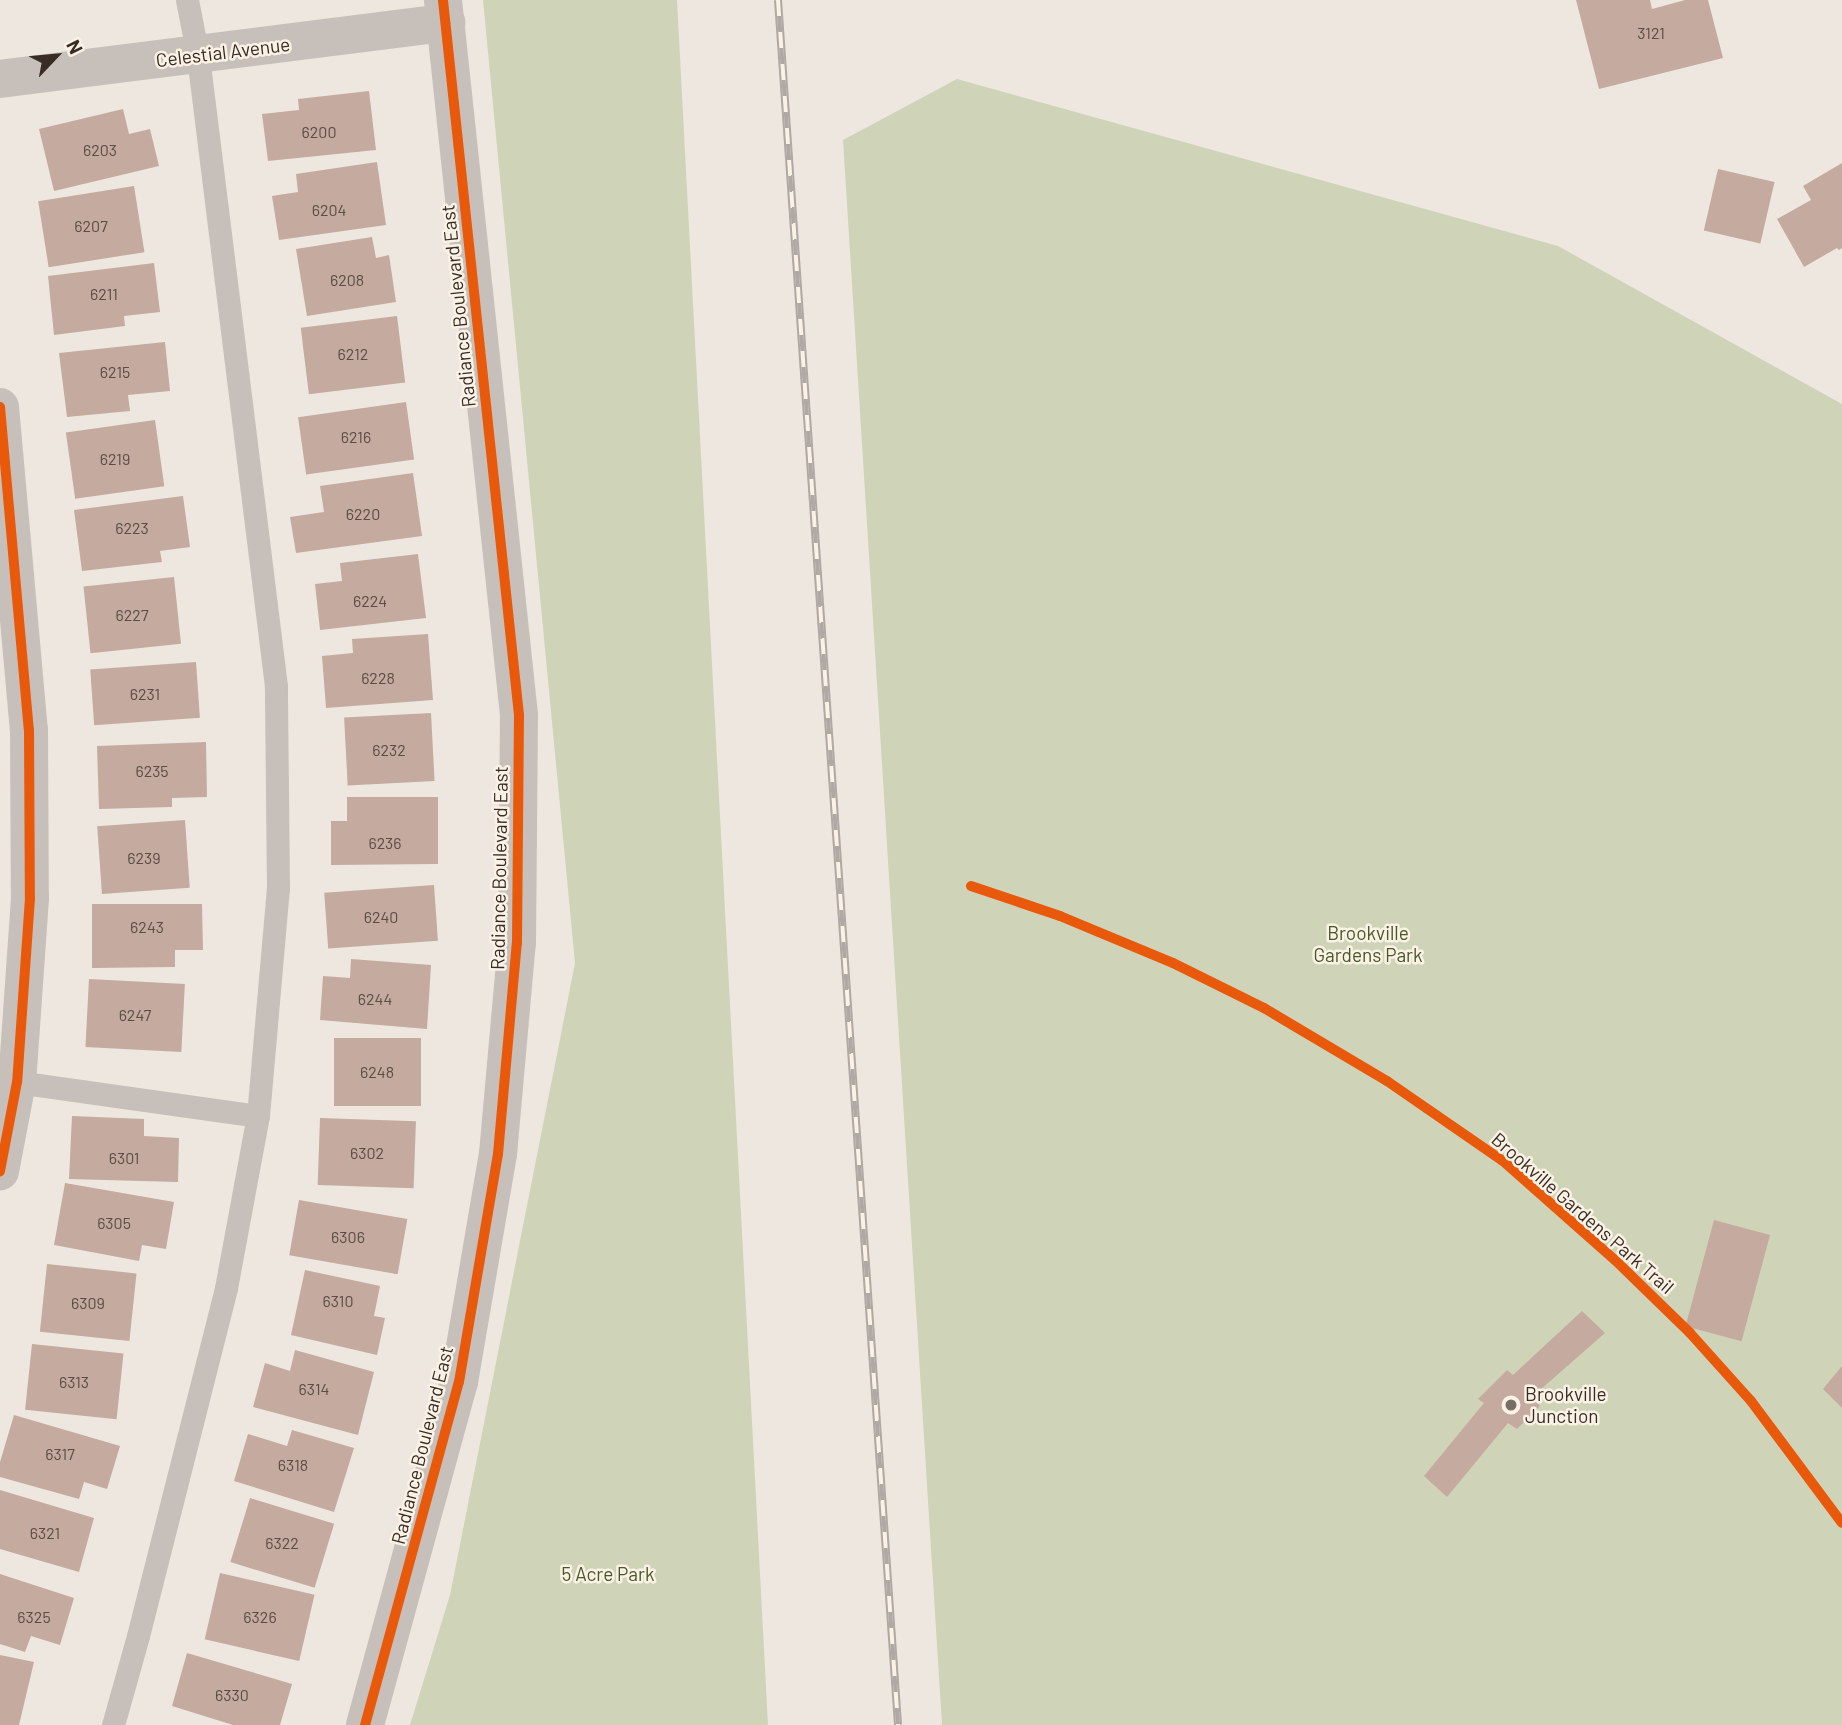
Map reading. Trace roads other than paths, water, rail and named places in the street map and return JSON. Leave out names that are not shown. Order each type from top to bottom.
[{"type":"street","name":"Celestial Avenue","points":[[0,79],[198,56],[444,12]]},
{"type":"street","name":"Radiance Boulevard East","points":[[365,1725],[459,1381],[498,1154],[517,943],[519,715],[444,12]]},
{"type":"street","points":[[0,407],[29,730],[30,898],[17,1082],[0,1171]]},
{"type":"lane","points":[[113,1725],[226,1288],[258,1116],[278,889],[276,686],[198,56],[187,0]]},
{"type":"lane","points":[[17,1082],[258,1116]]},
{"type":"railway","points":[[778,0],[898,1725]]},
{"type":"place","name":"Brookville Junction","points":[[1511,1405]]},
{"type":"park label","name":"Brookville Gardens Park","points":[[1368,944]]},
{"type":"park label","name":"5 Acre Park","points":[[608,1574]]}]
